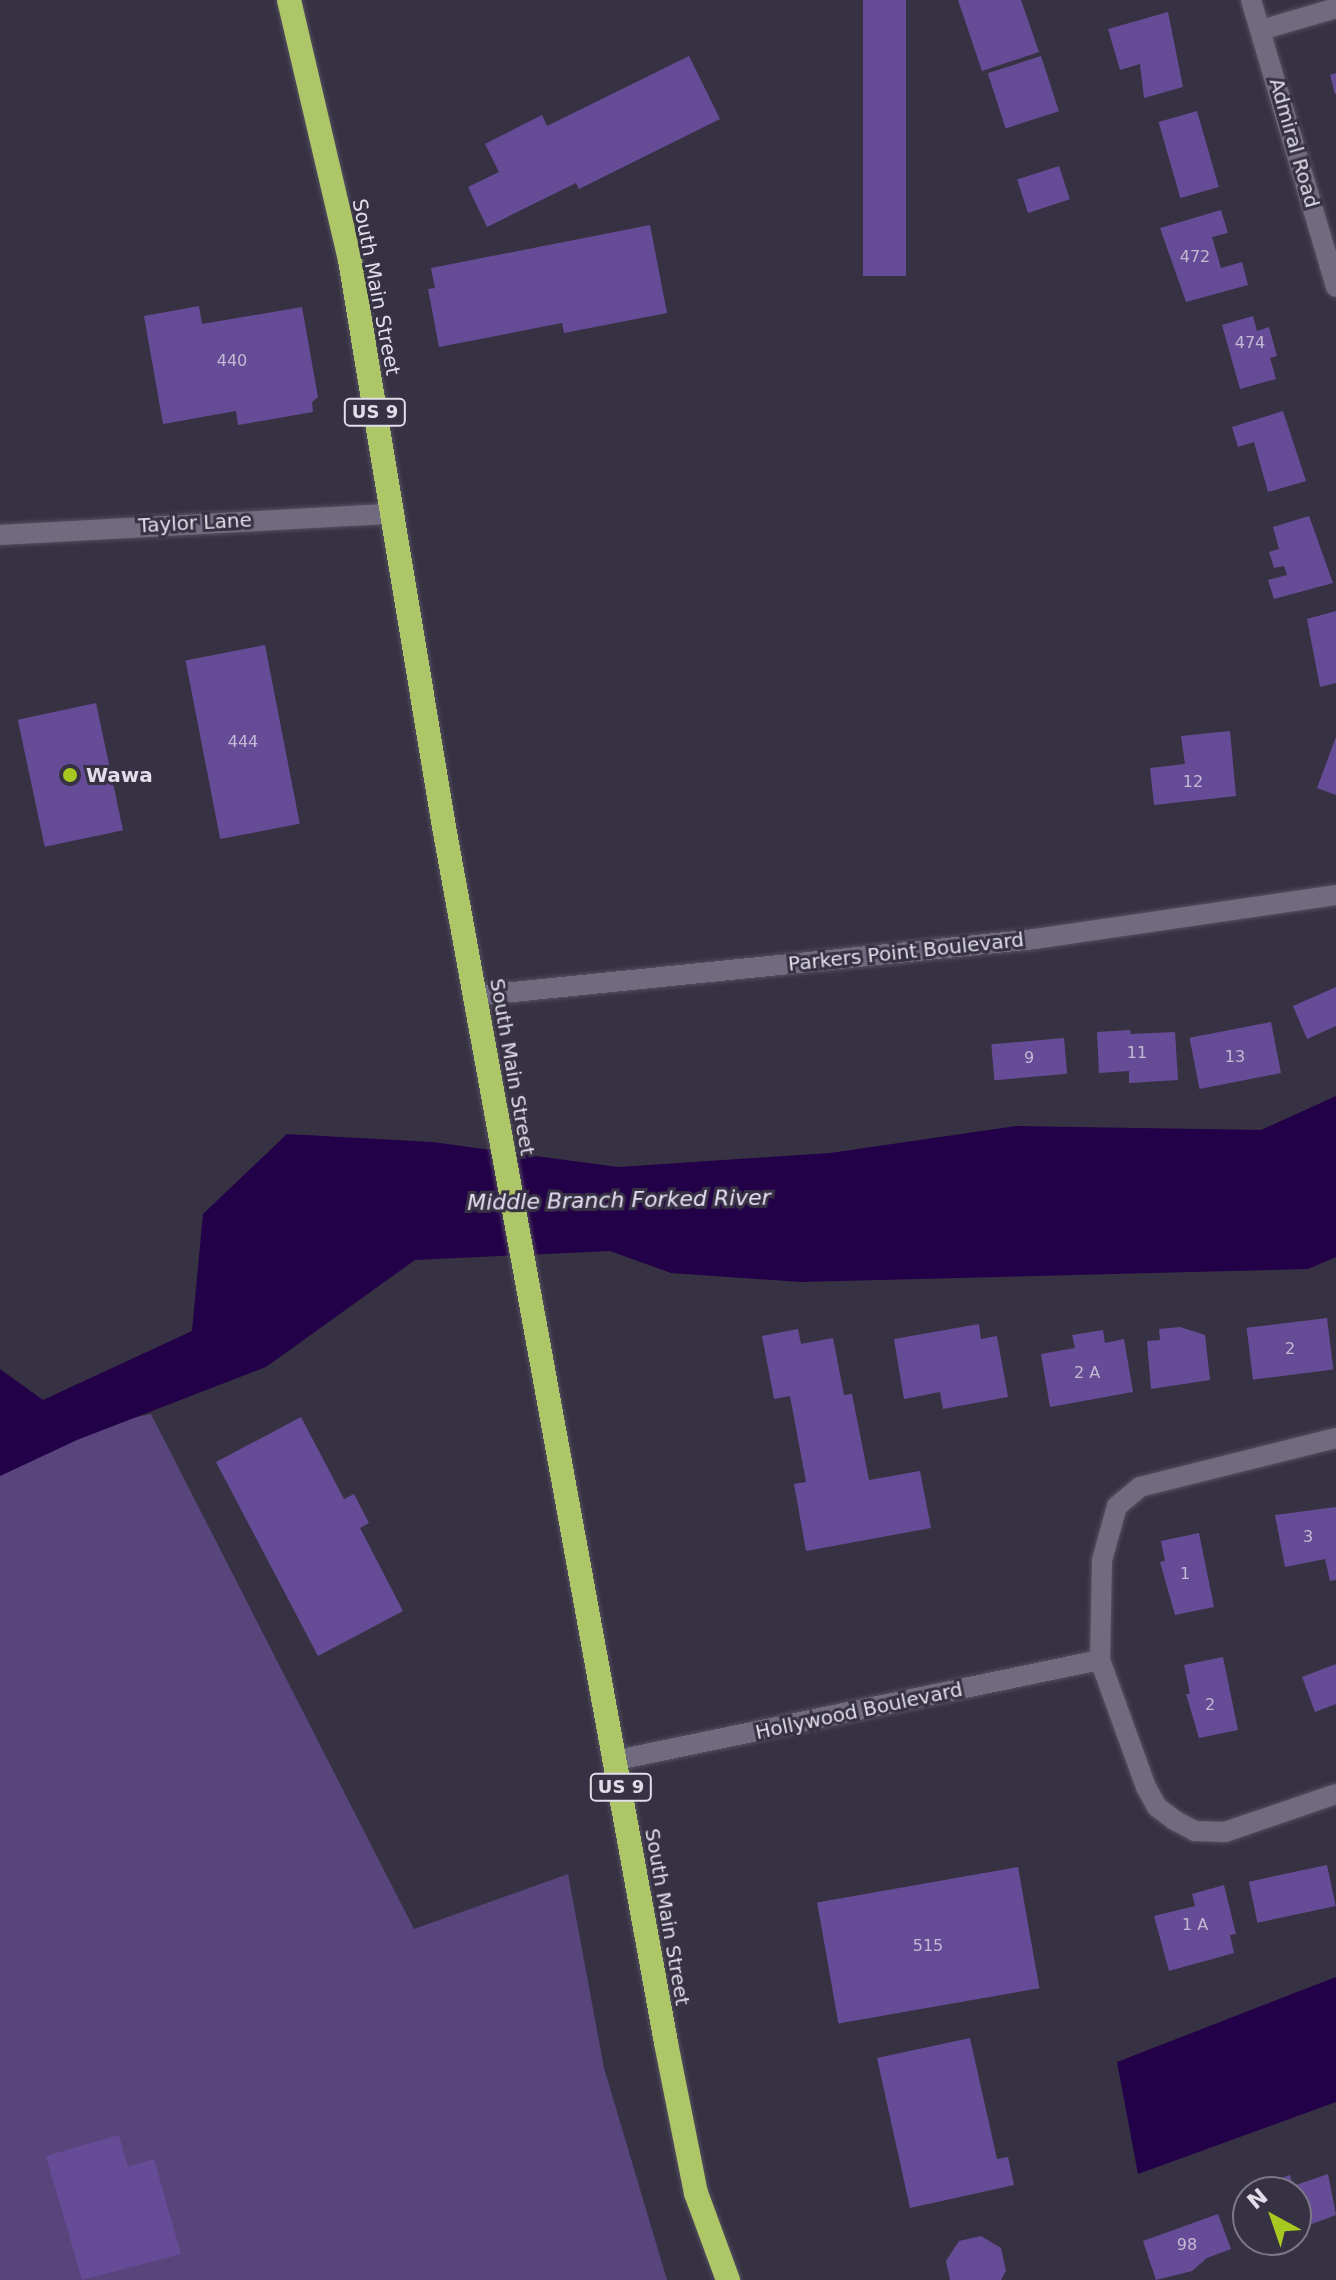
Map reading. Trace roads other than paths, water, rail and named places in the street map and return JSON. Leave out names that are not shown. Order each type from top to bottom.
[{"type":"highway","name":"South Main Street","points":[[289,0],[350,260],[390,514],[474,996],[526,1290],[617,1760],[628,1841],[696,2193],[728,2280]]},
{"type":"street","name":"Admiral Road","points":[[1251,0],[1336,287]]},
{"type":"street","points":[[1261,30],[1336,8]]},
{"type":"street","name":"Taylor Lane","points":[[0,535],[390,514]]},
{"type":"street","name":"Parkers Point Boulevard","points":[[474,996],[1035,939],[1336,895]]},
{"type":"street","points":[[1336,1438],[1140,1487],[1117,1506],[1102,1560],[1100,1660],[1146,1787],[1157,1807],[1174,1820],[1195,1831],[1225,1832],[1336,1794]]},
{"type":"street","name":"Hollywood Boulevard","points":[[617,1760],[1100,1660]]},
{"type":"water","name":"Middle Branch Forked River","points":[[1336,1096],[1336,1257],[1308,1269],[800,1282],[671,1273],[610,1251],[415,1260],[266,1367],[77,1440],[0,1476],[0,1369],[43,1400],[192,1331],[203,1214],[287,1134],[432,1142],[618,1167],[830,1153],[1016,1126],[1261,1130]]},
{"type":"water","points":[[1336,1977],[1336,2102],[1138,2174],[1117,2062]]},
{"type":"place","name":"Wawa","points":[[70,775]]}]
